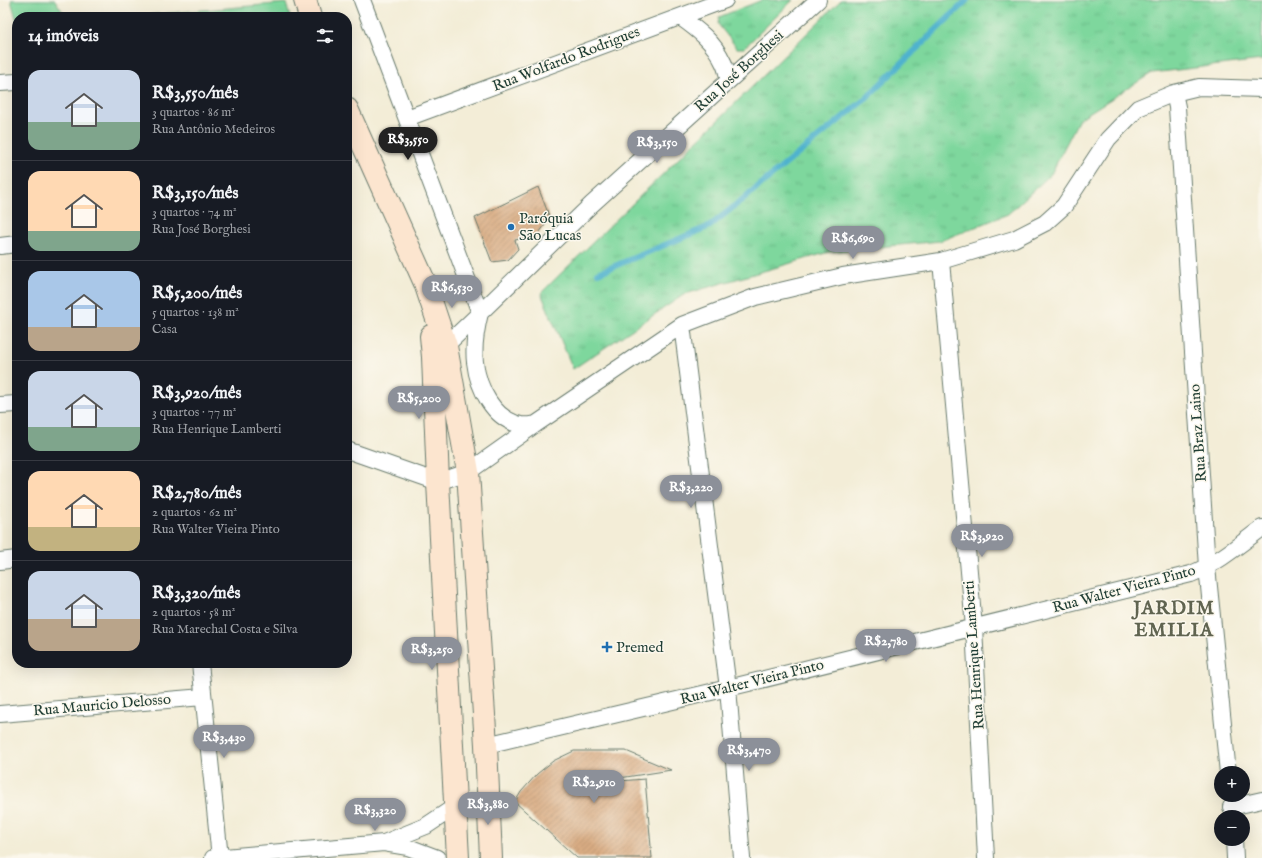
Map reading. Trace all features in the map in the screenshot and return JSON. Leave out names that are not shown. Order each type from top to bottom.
[{"type":"main road","points":[[305,0],[309,12]]},
{"type":"main road","points":[[352,120],[425,283],[468,472],[486,745],[490,858]]},
{"type":"main road","points":[[440,351],[438,482],[457,816],[458,858]]},
{"type":"main road","points":[[457,816],[469,832],[480,842],[490,858]]},
{"type":"street","points":[[362,0],[480,313],[475,335],[475,361],[479,383],[496,410],[508,420],[522,425],[536,424]]},
{"type":"street","name":"Rua Wolfardo Rodrigues","points":[[407,118],[725,0]]},
{"type":"street","name":"Rua José Borghesi","points":[[440,351],[591,205],[818,0]]},
{"type":"street","points":[[680,17],[705,36],[716,49],[723,61],[729,80]]},
{"type":"street","points":[[0,83],[12,82]]},
{"type":"street","points":[[352,452],[438,482],[468,472],[682,325],[755,297],[843,276],[941,261],[1014,239],[1045,223],[1064,206],[1108,139],[1138,108],[1174,92],[1199,87],[1262,89]]},
{"type":"street","name":"Rua Braz Laino","points":[[1174,92],[1177,108],[1207,567],[1227,766]]},
{"type":"street","points":[[0,246],[12,245]]},
{"type":"street","name":"Rua Henrique Lamberti","points":[[941,261],[974,627],[986,858]]},
{"type":"street","points":[[682,325],[728,688],[742,858]]},
{"type":"street","points":[[0,405],[12,404]]},
{"type":"street","name":"Rua Walter Vieira Pinto","points":[[486,745],[728,688],[1191,574],[1224,557],[1262,528]]},
{"type":"street","points":[[0,561],[12,560]]},
{"type":"street","points":[[200,668],[218,858],[384,843],[426,826],[457,816]]},
{"type":"street","name":"Rua Mauricio Delosso","points":[[0,714],[203,697]]},
{"type":"street","points":[[1231,806],[1262,800]]},
{"type":"street","points":[[384,843],[408,848],[437,858]]},
{"type":"street","points":[[1235,846],[1236,858]]},
{"type":"green space","points":[[11,0],[55,0],[64,12],[14,12]]},
{"type":"green space","points":[[762,0],[793,0],[744,48],[737,48],[718,24],[719,17]]},
{"type":"green space","points":[[841,0],[1262,0],[1262,60],[1152,73],[1079,119],[1051,174],[1008,214],[940,241],[829,252],[685,294],[573,369],[541,293]]},
{"type":"green space","points":[[286,3],[289,12],[181,12]]},
{"type":"building","name":"Paróquia São Lucas","points":[[538,187],[550,218],[537,236],[515,240],[518,249],[508,260],[492,262],[475,218]]},
{"type":"building","points":[[574,751],[626,751],[671,770],[581,784],[645,779],[652,858],[577,858],[515,802],[521,792],[537,774],[553,761]]},
{"type":"waterway","points":[[598,273],[710,226],[864,100],[967,0]]},
{"type":"place","name":"Paróquia São Lucas","points":[[511,227]]},
{"type":"place","name":"Premed","points":[[607,647]]},
{"type":"district","name":"JARDIM EMILIA","points":[[1174,620]]}]
